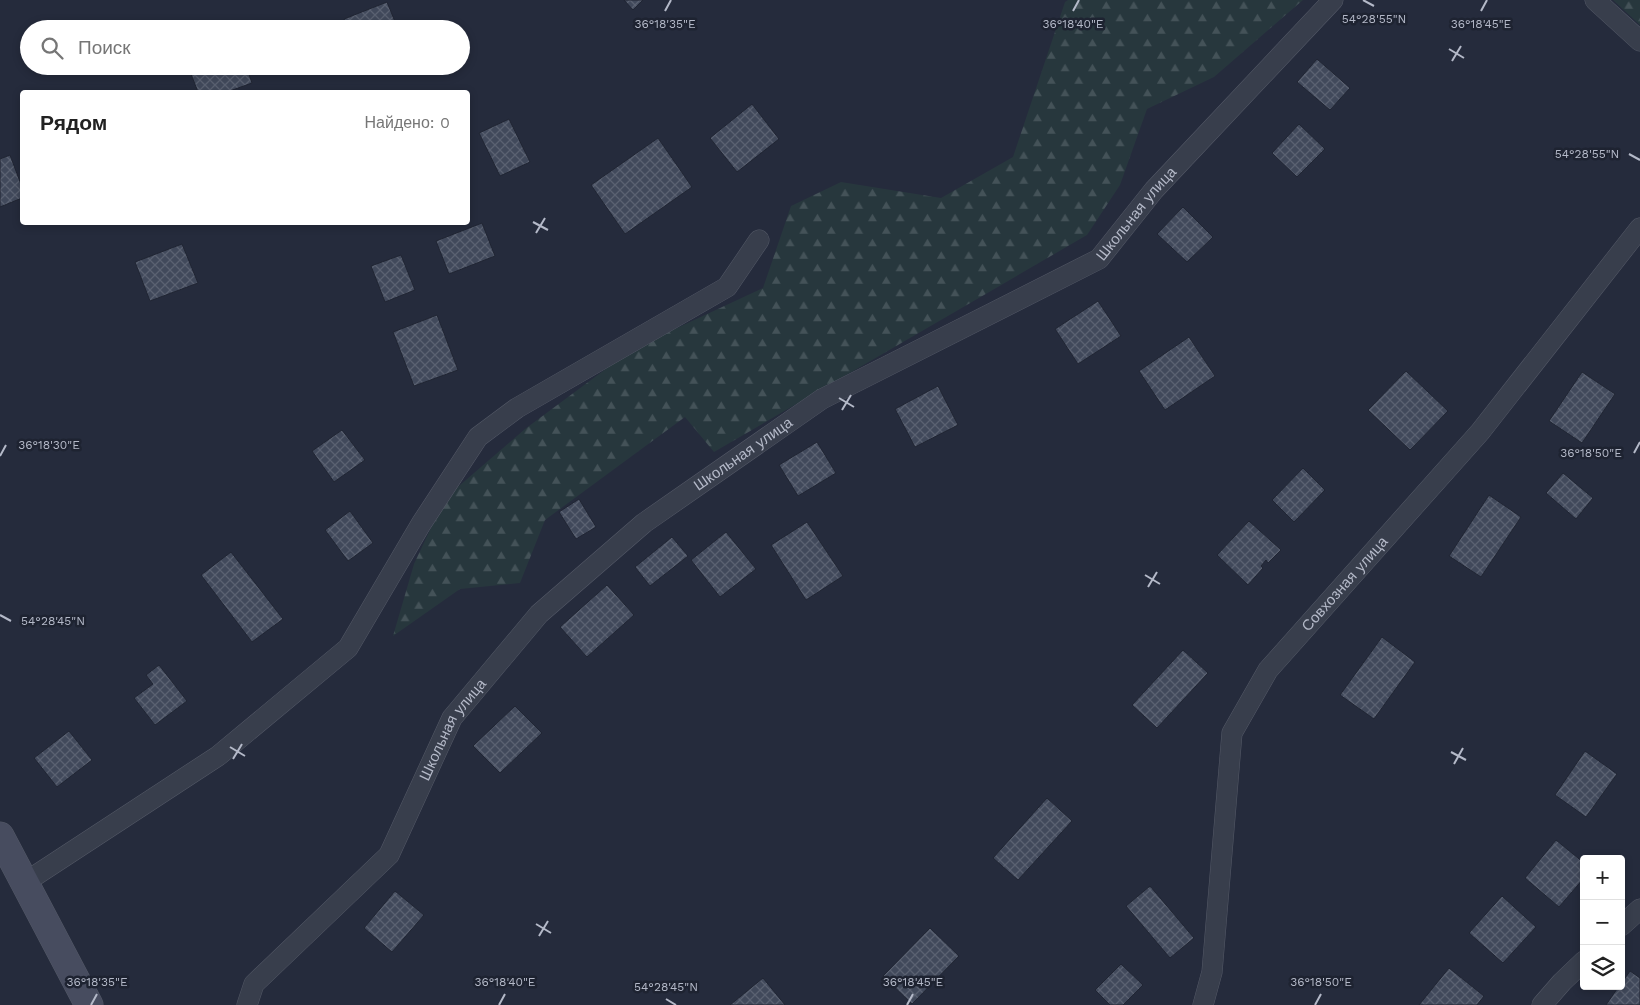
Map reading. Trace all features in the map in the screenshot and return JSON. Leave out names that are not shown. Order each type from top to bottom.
[{"type":"street","name":"Школьная улица","points":[[247,1005],[254,984],[389,854],[452,718],[539,614],[644,523],[822,399],[1099,259],[1154,190],[1333,0]]},
{"type":"street","points":[[1595,0],[1640,42]]},
{"type":"street","name":"Совхозная улица","points":[[1203,1005],[1212,972],[1232,733],[1268,670],[1480,432],[1640,228]]},
{"type":"street","points":[[24,883],[218,756],[348,648],[421,524],[478,437],[518,408],[727,287],[759,240]]},
{"type":"street","points":[[0,836],[89,1005]]},
{"type":"street","points":[[1625,922],[1640,909]]},
{"type":"street","points":[[1542,1005],[1580,966]]},
{"type":"green space","points":[[1068,0],[1303,0],[1214,77],[1147,109],[1120,185],[1087,235],[714,452],[685,417],[545,520],[520,583],[460,589],[393,636],[414,564],[445,498],[525,429],[634,348],[763,288],[791,206],[841,182],[941,198],[1013,157],[1065,2]]},
{"type":"green space","points":[[1613,0],[1640,0],[1640,25]]},
{"type":"building","points":[[624,0],[643,0],[633,10]]},
{"type":"building","points":[[387,2],[394,20],[344,20]]},
{"type":"building","points":[[1317,59],[1350,88],[1330,110],[1297,82]]},
{"type":"building","points":[[191,75],[249,75],[252,83],[233,90],[197,90]]},
{"type":"building","points":[[752,104],[779,139],[737,172],[710,138]]},
{"type":"building","points":[[509,119],[530,162],[500,176],[479,133]]},
{"type":"building","points":[[1299,124],[1325,149],[1297,177],[1272,153]]},
{"type":"building","points":[[658,138],[692,187],[625,234],[591,185]]},
{"type":"building","points":[[10,155],[20,182],[20,199],[0,207],[0,159]]},
{"type":"building","points":[[1183,207],[1213,237],[1187,262],[1157,234]]},
{"type":"building","points":[[482,223],[495,256],[449,274],[436,241]]},
{"type":"building","points":[[182,244],[198,283],[150,301],[135,262]]},
{"type":"building","points":[[401,255],[415,290],[385,302],[371,266]]},
{"type":"building","points":[[1098,301],[1121,336],[1078,364],[1055,329]]},
{"type":"building","points":[[437,315],[458,370],[414,386],[393,332]]},
{"type":"building","points":[[1189,337],[1215,376],[1165,410],[1139,371]]},
{"type":"building","points":[[1406,371],[1448,411],[1410,450],[1368,410]]},
{"type":"building","points":[[1582,372],[1615,394],[1582,443],[1549,421]]},
{"type":"building","points":[[938,386],[958,425],[915,447],[895,409]]},
{"type":"building","points":[[342,430],[365,460],[334,482],[312,451]]},
{"type":"building","points":[[817,442],[836,473],[798,496],[779,465]]},
{"type":"building","points":[[1303,468],[1325,490],[1294,522],[1272,500]]},
{"type":"building","points":[[1563,473],[1593,498],[1576,519],[1546,493]]},
{"type":"building","points":[[1489,495],[1521,517],[1481,577],[1449,556]]},
{"type":"building","points":[[579,499],[596,527],[576,539],[559,512]]},
{"type":"building","points":[[350,511],[373,543],[348,561],[325,530]]},
{"type":"building","points":[[1249,521],[1281,550],[1268,563],[1266,560],[1261,566],[1263,568],[1248,585],[1217,555]]},
{"type":"building","points":[[807,522],[843,576],[806,600],[771,545]]},
{"type":"building","points":[[726,532],[756,569],[720,597],[691,560]]},
{"type":"building","points":[[672,537],[688,556],[650,586],[635,567]]},
{"type":"building","points":[[231,552],[283,619],[252,642],[201,575]]},
{"type":"building","points":[[607,585],[634,615],[587,657],[560,627]]},
{"type":"building","points":[[1382,637],[1415,662],[1374,719],[1340,695]]},
{"type":"building","points":[[1183,650],[1208,673],[1157,728],[1132,705]]},
{"type":"building","points":[[159,665],[187,701],[155,725],[134,698],[153,684],[146,675]]},
{"type":"building","points":[[515,706],[542,733],[500,773],[473,746]]},
{"type":"building","points":[[69,731],[92,760],[57,787],[34,758]]},
{"type":"building","points":[[1585,751],[1617,774],[1586,817],[1555,795]]},
{"type":"building","points":[[1047,798],[1072,821],[1018,880],[993,858]]},
{"type":"building","points":[[1556,840],[1580,860],[1580,883],[1559,907],[1525,878]]},
{"type":"building","points":[[1150,886],[1194,938],[1170,958],[1126,906]]},
{"type":"building","points":[[395,891],[424,915],[392,952],[364,928]]},
{"type":"building","points":[[1502,896],[1536,927],[1503,963],[1469,933]]},
{"type":"building","points":[[930,928],[959,956],[912,1004],[883,976]]},
{"type":"building","points":[[1121,964],[1143,985],[1123,1005],[1110,1005],[1095,990]]},
{"type":"building","points":[[1449,968],[1484,996],[1477,1005],[1419,1005]]},
{"type":"building","points":[[1630,971],[1640,978],[1640,1005],[1606,1005],[1616,990],[1625,990],[1625,978]]},
{"type":"building","points":[[763,978],[785,1005],[730,1005]]}]
